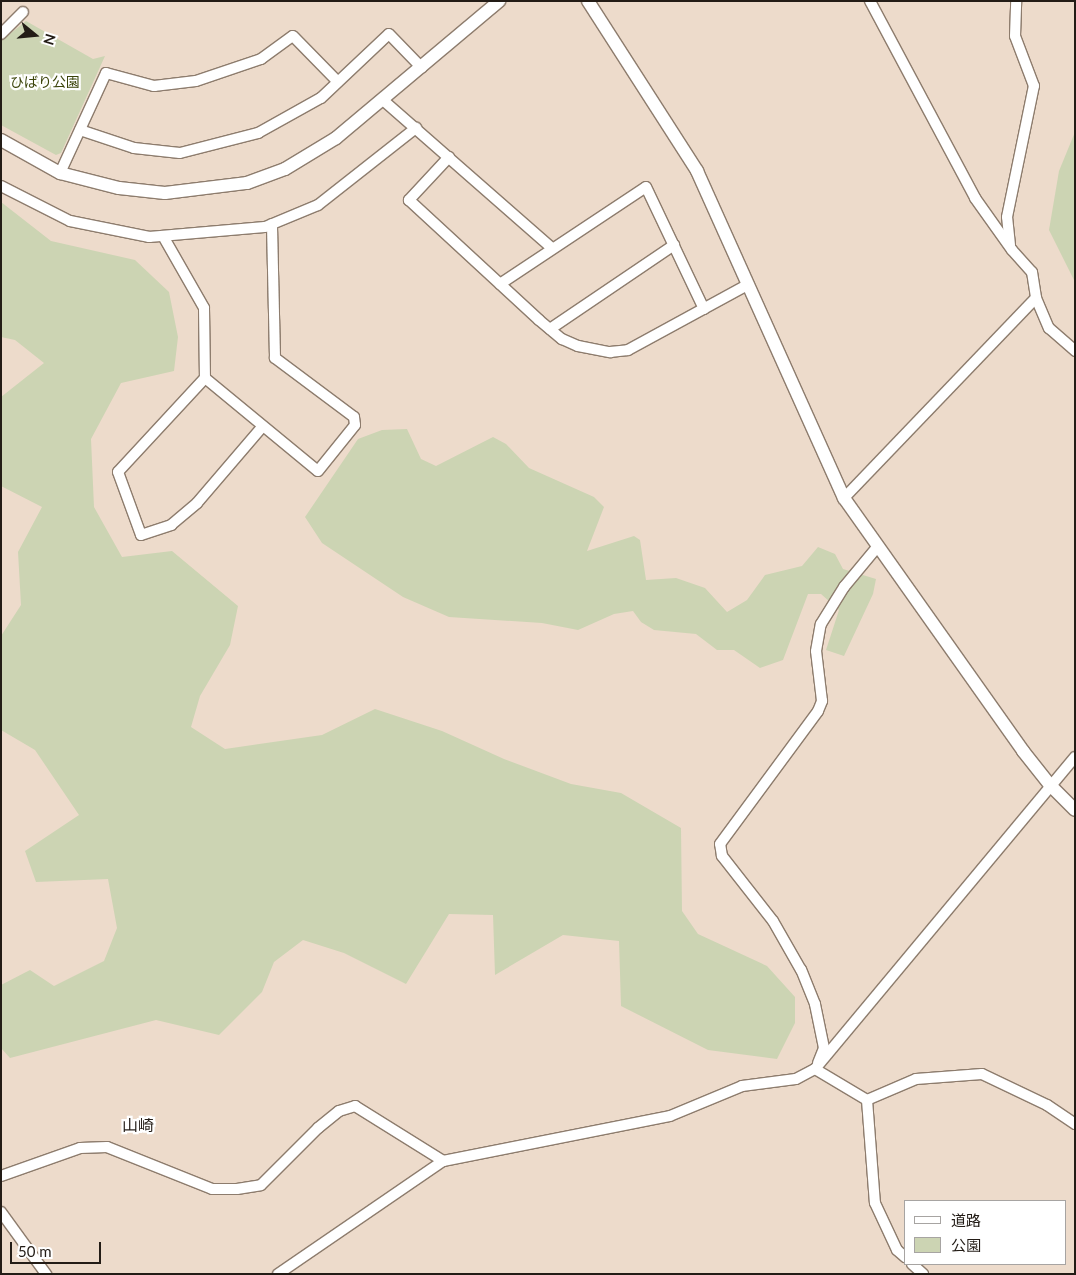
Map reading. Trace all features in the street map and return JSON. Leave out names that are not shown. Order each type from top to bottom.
[{"type":"street","points":[[2,143],[60,174],[119,188],[165,192],[248,183],[285,169],[336,138],[384,101],[499,1]]},
{"type":"street","points":[[588,1],[697,171],[844,498],[1050,785],[1075,810]]},
{"type":"street","points":[[870,1],[975,198],[1012,250],[1032,272],[1036,298],[1050,328],[1075,351]]},
{"type":"street","points":[[1012,250],[1008,217],[1034,86],[1015,36],[1016,1]]},
{"type":"street","points":[[1,34],[23,12]]},
{"type":"street","points":[[80,130],[134,148],[180,153],[258,133],[321,98],[389,34],[422,68]]},
{"type":"street","points":[[60,174],[106,73],[154,86],[196,82],[261,59],[293,36],[338,82]]},
{"type":"street","points":[[384,101],[552,248]]},
{"type":"street","points":[[1,186],[70,221],[149,237],[219,233],[272,224],[318,205],[416,128]]},
{"type":"street","points":[[449,157],[409,200],[550,329],[578,346],[610,352],[628,350],[747,285]]},
{"type":"street","points":[[500,284],[646,187],[704,309]]},
{"type":"street","points":[[204,378],[318,471],[355,425],[354,416],[275,358],[272,224]]},
{"type":"street","points":[[163,236],[204,308],[204,378],[118,472],[141,534],[171,525],[197,503],[263,426]]},
{"type":"street","points":[[550,329],[674,245]]},
{"type":"street","points":[[844,498],[1036,298]]},
{"type":"street","points":[[815,1069],[824,1048],[815,1004],[801,970],[772,921],[722,856],[720,844],[818,711],[822,701],[816,651],[820,624],[844,587],[878,546]]},
{"type":"street","points":[[278,1274],[443,1161],[670,1116],[742,1086],[796,1078],[815,1069],[834,1050],[1050,785],[1075,757]]},
{"type":"street","points":[[815,1069],[867,1100]]},
{"type":"street","points":[[867,1100],[916,1079],[982,1074],[1047,1105],[1075,1124]]},
{"type":"street","points":[[867,1100],[875,1203],[897,1250],[904,1256]]},
{"type":"street","points":[[1,1176],[80,1148],[107,1146],[212,1189],[237,1189],[261,1184],[318,1128],[339,1111],[355,1106],[443,1161]]},
{"type":"street","points":[[1,1212],[46,1274]]},
{"type":"street","points":[[913,1265],[923,1274]]},
{"type":"green space","name":"ひばり公園","points":[[26,21],[93,59],[105,56],[61,153],[56,155],[1,125],[1,41]]},
{"type":"green space","points":[[1075,132],[1075,282],[1049,230],[1059,171]]},
{"type":"green space","points":[[1,202],[51,241],[135,260],[169,292],[178,337],[174,371],[121,383],[91,439],[94,507],[122,557],[172,551],[238,606],[230,645],[200,696],[191,727],[225,749],[322,735],[375,709],[442,731],[504,759],[571,784],[621,793],[681,828],[682,911],[698,934],[767,966],[795,997],[795,1023],[777,1059],[708,1050],[621,1006],[619,941],[563,935],[495,975],[493,915],[449,914],[406,984],[344,953],[303,940],[274,962],[262,992],[219,1035],[156,1020],[10,1058],[1,1048],[1,985],[30,970],[54,986],[104,961],[117,928],[108,879],[36,882],[25,851],[79,815],[35,750],[1,730],[1,636],[21,605],[18,552],[42,507],[1,486],[1,397],[44,363],[15,340],[1,337]]},
{"type":"green space","points":[[407,429],[421,459],[436,466],[493,437],[506,444],[529,468],[594,497],[604,507],[587,551],[634,536],[640,540],[646,580],[676,578],[705,588],[727,612],[747,600],[765,575],[802,566],[818,547],[835,554],[843,569],[876,579],[873,594],[844,656],[826,650],[839,610],[821,594],[808,594],[783,660],[760,668],[734,650],[717,650],[696,634],[654,630],[641,622],[633,611],[614,614],[578,630],[542,623],[449,617],[403,597],[322,543],[305,517],[358,439],[382,430]]},
{"type":"district","name":"山崎","points":[[138,1125]]}]
